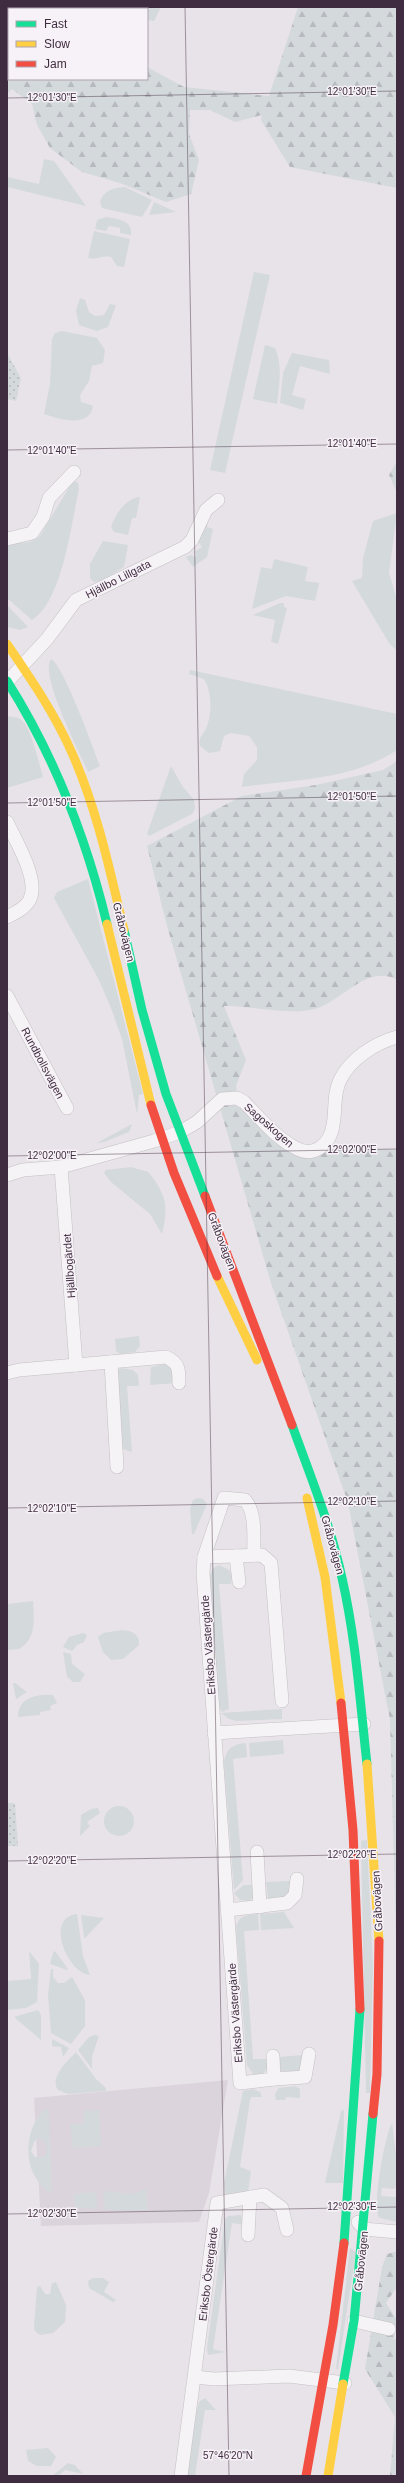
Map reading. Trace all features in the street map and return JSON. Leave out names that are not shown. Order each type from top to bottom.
[{"type":"main road","name":"Gråbovägen","points":[[7,644],[48,705],[72,753],[87,792],[112,881],[142,1010],[180,1132],[297,1436],[332,1537],[342,1577],[357,1658],[371,1795],[378,1938],[377,2074],[364,2229],[354,2321],[345,2383],[328,2476]]},
{"type":"main road","name":"Gråbovägen","points":[[7,682],[49,751],[83,835],[96,876],[152,1109],[161,1139],[191,1218],[262,1370],[296,1457],[325,1577],[337,1665],[353,1830],[360,2022],[348,2216],[324,2381],[306,2476]]},
{"type":"street","points":[[7,538],[32,533],[43,516],[49,498],[74,472]]},
{"type":"street","name":"Hjällbo Lillgata","points":[[7,682],[47,639],[76,600],[122,579],[166,554],[185,547],[192,540],[206,510],[218,500]]},
{"type":"street","points":[[7,822],[27,866],[32,891],[30,900],[23,908],[7,917]]},
{"type":"street","name":"Rundbollsvägen","points":[[7,996],[67,1108]]},
{"type":"street","name":"Sagoskogen","points":[[180,1132],[197,1122],[222,1099],[238,1098],[293,1147],[308,1152],[319,1149],[330,1137],[337,1088],[346,1071],[354,1061],[372,1049],[397,1037]]},
{"type":"street","points":[[7,1175],[23,1170],[61,1167],[161,1139],[180,1132]]},
{"type":"street","name":"Hjällbogärdet","points":[[61,1167],[76,1365]]},
{"type":"street","points":[[7,1373],[19,1370],[166,1357],[175,1361],[178,1368],[180,1383]]},
{"type":"street","points":[[111,1362],[117,1467]]},
{"type":"street","name":"Eriksbo Västergärde","points":[[254,1555],[253,1525],[250,1506],[245,1500],[224,1498],[204,1557],[204,1574],[214,1733],[240,2083],[305,2077],[309,2054]]},
{"type":"street","points":[[204,1557],[254,1555],[262,1556],[271,1563],[282,1701]]},
{"type":"street","points":[[236,1556],[238,1582]]},
{"type":"street","points":[[214,1733],[364,1724]]},
{"type":"street","points":[[257,1852],[260,1907]]},
{"type":"street","points":[[228,1910],[287,1903],[295,1896],[297,1880]]},
{"type":"street","points":[[273,2056],[274,2079]]},
{"type":"street","name":"Eriksbo Östergärde","points":[[180,2476],[195,2377],[217,2203],[264,2195],[282,2208],[287,2230]]},
{"type":"street","points":[[248,2235],[250,2197]]},
{"type":"street","points":[[348,2216],[356,2220],[364,2229],[397,2232]]},
{"type":"street","points":[[354,2321],[389,2329]]},
{"type":"street","points":[[195,2377],[214,2379],[290,2376],[345,2383]]},
{"type":"shaded area","points":[[228,2080],[209,2193],[199,2222],[41,2226],[34,2098]]},
{"type":"green space","points":[[7,7],[124,7],[8,8],[8,80],[148,80],[148,68],[184,87],[269,96],[298,7],[397,7],[397,188],[290,167],[261,120],[262,115],[235,122],[210,110],[190,110],[189,134],[199,160],[191,194],[166,202],[120,183],[82,172],[50,148],[37,125],[32,104],[12,89],[7,94]]},
{"type":"green space","points":[[161,7],[154,21],[148,20],[148,8],[129,8]]},
{"type":"green space","points":[[44,159],[54,161],[86,206],[7,187],[7,177],[39,184]]},
{"type":"green space","points":[[125,187],[152,200],[142,217],[102,208],[100,202],[107,192],[113,189]]},
{"type":"green space","points":[[154,202],[176,212],[149,215]]},
{"type":"green space","points":[[106,217],[127,223],[131,230],[131,235],[120,233],[120,228],[109,226],[106,231],[95,229],[97,220]]},
{"type":"green space","points":[[94,231],[130,239],[124,267],[117,266],[111,257],[88,258]]},
{"type":"green space","points":[[254,272],[270,275],[225,473],[210,470]]},
{"type":"green space","points":[[80,298],[85,300],[89,312],[95,316],[104,315],[110,304],[116,305],[108,327],[97,331],[79,325],[76,311]]},
{"type":"green space","points":[[62,331],[97,338],[105,350],[103,363],[92,366],[89,381],[80,395],[81,402],[93,406],[86,418],[80,420],[65,420],[44,414],[50,384],[52,339],[55,333]]},
{"type":"green space","points":[[265,345],[275,348],[279,362],[280,376],[277,404],[253,399]]},
{"type":"green space","points":[[7,353],[21,378],[16,401],[7,399]]},
{"type":"green space","points":[[292,353],[329,360],[330,374],[300,366],[292,395],[306,399],[303,410],[280,403],[283,373]]},
{"type":"green space","points":[[397,461],[397,493],[389,475]]},
{"type":"green space","points":[[75,481],[78,483],[79,489],[64,560],[51,596],[43,610],[32,620],[7,598],[7,544],[30,542],[40,536],[71,484]]},
{"type":"green space","points":[[140,497],[136,518],[132,518],[128,535],[114,532],[111,527],[118,512],[130,501]]},
{"type":"green space","points":[[397,513],[389,573],[397,600],[397,651],[389,643],[352,581],[362,578],[363,558],[373,521]]},
{"type":"green space","points":[[209,516],[207,527],[213,529],[207,557],[193,567],[186,557],[191,555],[194,557],[197,555],[195,552],[202,547],[198,541]]},
{"type":"green space","points":[[103,541],[128,545],[124,567],[101,581],[94,582],[90,578],[90,564]]},
{"type":"green space","points":[[274,559],[308,567],[305,581],[319,583],[315,601],[286,596],[252,609],[261,567],[272,569]]},
{"type":"green space","points":[[280,603],[284,603],[284,607],[287,608],[278,644],[271,642],[275,620],[253,615]]},
{"type":"green space","points":[[7,605],[28,627],[20,630],[7,627]]},
{"type":"green space","points":[[51,659],[56,664],[70,691],[100,766],[88,772],[55,697],[49,668]]},
{"type":"green space","points":[[190,670],[397,714],[397,750],[360,768],[341,773],[302,780],[242,787],[244,774],[257,760],[257,747],[249,736],[231,733],[224,736],[220,751],[209,753],[200,746],[201,738],[209,721],[210,696],[204,679],[189,674]]},
{"type":"green space","points":[[7,716],[20,719],[28,729],[43,777],[7,788]]},
{"type":"green space","points":[[397,761],[397,980],[387,976],[376,976],[366,979],[327,1004],[318,1008],[307,1010],[284,1011],[224,1006],[246,1060],[236,1086],[241,1109],[303,1148],[397,1150],[397,1971],[390,1720],[348,1503],[271,1283],[167,926],[147,846],[242,796],[316,785],[383,770]]},
{"type":"green space","points":[[171,766],[183,787],[194,800],[195,809],[192,814],[149,836],[147,834]]},
{"type":"green space","points":[[88,879],[143,1094],[139,1095],[137,1114],[122,1039],[111,1008],[99,980],[54,898],[57,892]]},
{"type":"green space","points":[[132,1124],[129,1132],[104,1142],[97,1143]]},
{"type":"green space","points":[[131,1167],[148,1172],[159,1187],[165,1208],[162,1234],[150,1214],[111,1182],[104,1173],[106,1170]]},
{"type":"green space","points":[[139,1336],[140,1346],[135,1352],[120,1354],[116,1351],[115,1339]]},
{"type":"green space","points":[[165,1364],[172,1367],[176,1383],[150,1385],[151,1367]]},
{"type":"green space","points":[[121,1368],[133,1370],[138,1375],[139,1386],[127,1386],[132,1452],[123,1449],[117,1380],[118,1371]]},
{"type":"green space","points":[[198,1498],[203,1499],[207,1504],[194,1534],[192,1534],[190,1509],[193,1500]]},
{"type":"green space","points":[[219,1565],[229,1570],[232,1575],[231,1584],[219,1584],[229,1709],[222,1712],[219,1707],[209,1577],[213,1568]]},
{"type":"green space","points":[[33,1601],[34,1621],[32,1634],[29,1640],[19,1649],[7,1650],[7,1604]]},
{"type":"green space","points":[[122,1630],[134,1633],[138,1638],[139,1645],[123,1659],[111,1660],[103,1652],[98,1637],[103,1633]]},
{"type":"green space","points":[[83,1633],[87,1635],[84,1642],[77,1645],[72,1651],[63,1647],[69,1637]]},
{"type":"green space","points":[[63,1652],[71,1654],[72,1664],[85,1674],[80,1682],[73,1682],[67,1677]]},
{"type":"green space","points":[[13,1683],[15,1683],[27,1692],[16,1699]]},
{"type":"green space","points":[[40,1695],[53,1695],[57,1703],[50,1706],[51,1710],[40,1712],[40,1715],[18,1717],[21,1705],[29,1698]]},
{"type":"green space","points":[[282,1709],[282,1719],[236,1721],[229,1719],[221,1713]]},
{"type":"green space","points":[[283,1740],[284,1754],[250,1757],[249,1743]]},
{"type":"green space","points":[[246,1743],[247,1757],[233,1759],[243,1880],[234,1890],[224,1764],[226,1755],[230,1748]]},
{"type":"green space","points":[[7,1803],[15,1803],[18,1846],[7,1846]]},
{"type":"green space","points":[[119,1806],[130,1810],[134,1821],[130,1832],[119,1836],[108,1832],[104,1821],[108,1810]]},
{"type":"green space","points":[[98,1808],[100,1813],[87,1822],[90,1826],[80,1836],[81,1815],[91,1809]]},
{"type":"green space","points":[[367,1840],[373,1966],[370,2093],[366,2093],[361,1841]]},
{"type":"green space","points":[[291,1881],[291,1889],[285,1897],[273,1900],[268,1899],[266,1882]]},
{"type":"green space","points":[[244,1885],[255,1885],[255,1895],[249,1901],[240,1900],[234,1893]]},
{"type":"green space","points":[[284,1912],[294,1928],[261,1930],[260,1914]]},
{"type":"green space","points":[[77,1914],[83,1956],[90,1975],[82,1972],[74,1965],[63,1945],[61,1934],[62,1925],[67,1917]]},
{"type":"green space","points":[[258,1914],[259,1930],[244,1931],[253,2059],[268,2059],[268,2067],[263,2074],[254,2075],[247,2065],[236,1927],[239,1920],[244,1916]]},
{"type":"green space","points":[[81,1915],[104,1918],[85,1938],[84,1937]]},
{"type":"green space","points":[[29,1951],[39,1964],[37,2002],[26,2008],[7,2010],[7,1981],[31,1979]]},
{"type":"green space","points":[[55,1951],[68,1969],[67,1970],[50,1964]]},
{"type":"green space","points":[[51,1969],[53,1969],[53,1977],[58,1983],[64,1983],[72,1977],[85,2000],[85,2026],[71,2044],[51,2033],[48,1995]]},
{"type":"green space","points":[[38,2010],[41,2015],[41,2040],[14,2017]]},
{"type":"green space","points":[[95,2035],[99,2036],[92,2056],[92,2069],[78,2050],[89,2037]]},
{"type":"green space","points":[[52,2039],[69,2048],[63,2057],[61,2047],[52,2046]]},
{"type":"green space","points":[[76,2052],[96,2079],[106,2088],[106,2091],[68,2094],[58,2090],[56,2080],[58,2075],[64,2065]]},
{"type":"green space","points":[[304,2055],[304,2067],[299,2071],[281,2071],[279,2057]]},
{"type":"green space","points":[[295,2086],[300,2089],[300,2098],[286,2097],[285,2100],[276,2100],[275,2094],[279,2088]]},
{"type":"green space","points":[[253,2089],[260,2092],[262,2097],[251,2097],[250,2100],[240,2167],[251,2171],[248,2192],[226,2198],[224,2183],[243,2091]]},
{"type":"green space","points":[[45,2109],[48,2110],[52,2192],[46,2190],[41,2185],[33,2173],[30,2164],[30,2134],[39,2116]],"holes":[[[38,2138],[43,2140],[47,2146],[46,2155],[43,2157],[35,2157],[31,2151],[34,2142]]]},
{"type":"green space","points":[[99,2110],[101,2146],[73,2148],[70,2125],[84,2123],[83,2111]]},
{"type":"green space","points":[[344,2110],[343,2183],[325,2183],[341,2111]]},
{"type":"green space","points":[[392,2123],[397,2162],[397,2187],[393,2189],[382,2188],[381,2196],[397,2197],[397,2222],[380,2218],[377,2201],[383,2156]]},
{"type":"green space","points":[[146,2189],[148,2210],[119,2211],[105,2209],[103,2191],[134,2194]]},
{"type":"green space","points":[[96,2192],[97,2209],[75,2207],[73,2194]]},
{"type":"green space","points":[[241,2215],[244,2225],[232,2223],[213,2349],[225,2352],[208,2355],[207,2348],[225,2219],[228,2216]]},
{"type":"green space","points":[[350,2248],[356,2252],[338,2369],[336,2369]]},
{"type":"green space","points":[[397,2251],[397,2287],[386,2303],[397,2320],[394,2339],[397,2340],[397,2476],[390,2476],[395,2417],[365,2369],[382,2267],[387,2254]]},
{"type":"green space","points":[[93,2278],[103,2278],[109,2282],[104,2292],[116,2300],[113,2302],[89,2288],[88,2281]]},
{"type":"green space","points":[[56,2282],[66,2305],[65,2322],[53,2333],[40,2335],[35,2331],[34,2327],[37,2287],[40,2286],[45,2294],[50,2294],[52,2283]]},
{"type":"green space","points":[[205,2398],[216,2410],[205,2410],[195,2476],[187,2476],[197,2409],[199,2402]]},
{"type":"green space","points":[[48,2448],[56,2457],[51,2466],[37,2466],[28,2461],[26,2450]]},
{"type":"green space","points":[[68,2463],[75,2465],[83,2474],[65,2470],[58,2476],[52,2476]]},
{"type":"traffic: fast","points":[[7,681],[40,739],[67,798],[89,860],[107,924]]},
{"type":"traffic: fast","points":[[124,930],[142,1010],[166,1094],[205,1196]]},
{"type":"traffic: fast","points":[[292,1425],[326,1520],[342,1578],[351,1624],[367,1764]]},
{"type":"traffic: fast","points":[[344,2243],[360,2009]]},
{"type":"traffic: fast","points":[[343,2384],[354,2321],[373,2114]]},
{"type":"traffic: slow","points":[[7,644],[50,711],[81,774],[96,818],[124,930]]},
{"type":"traffic: slow","points":[[107,924],[151,1105]]},
{"type":"traffic: slow","points":[[217,1276],[257,1360]]},
{"type":"traffic: slow","points":[[307,1498],[325,1577],[341,1703]]},
{"type":"traffic: slow","points":[[367,1764],[379,1941]]},
{"type":"traffic: slow","points":[[328,2476],[343,2384]]},
{"type":"traffic: jam","points":[[151,1105],[174,1173],[217,1276]]},
{"type":"traffic: jam","points":[[205,1196],[292,1425]]},
{"type":"traffic: jam","points":[[341,1703],[353,1830],[360,2009]]},
{"type":"traffic: jam","points":[[373,2114],[377,2074],[379,1941]]},
{"type":"traffic: jam","points":[[306,2476],[333,2325],[344,2243]]}]
